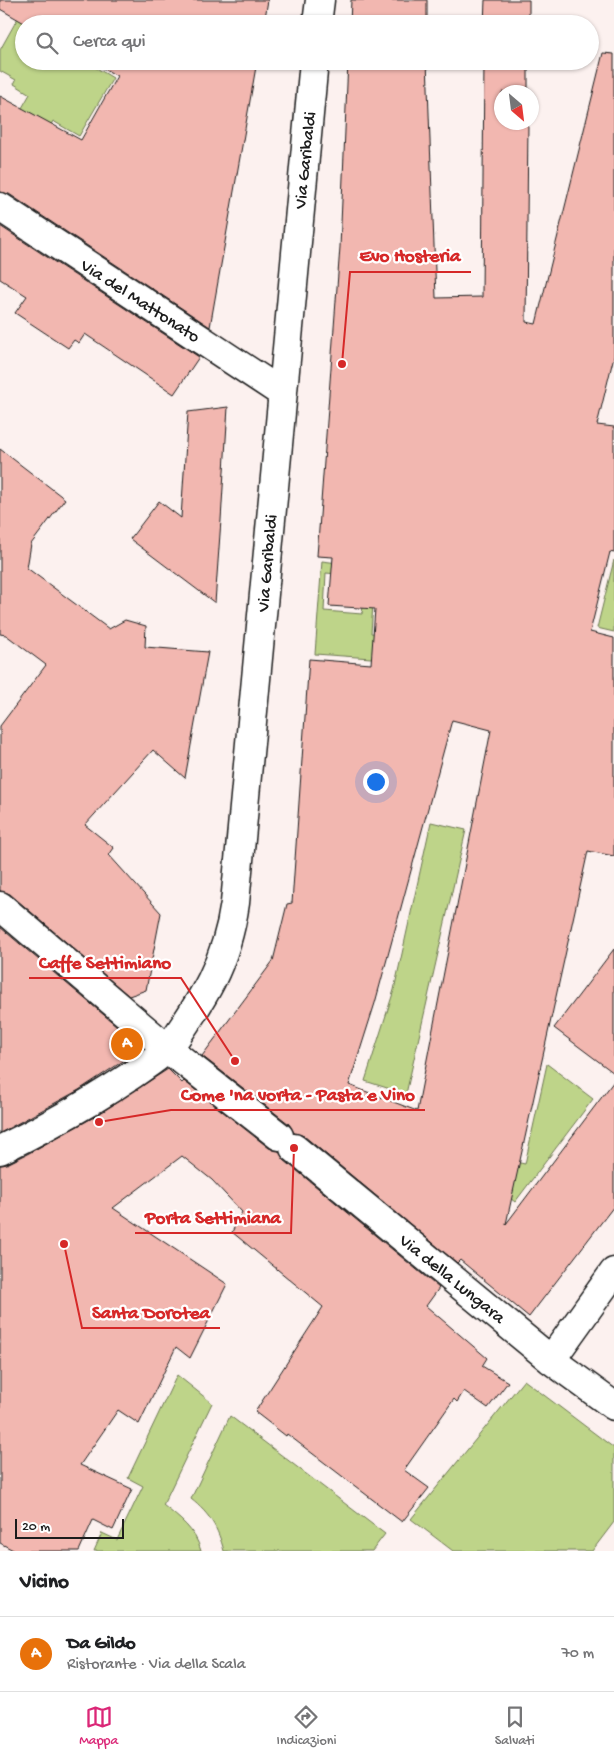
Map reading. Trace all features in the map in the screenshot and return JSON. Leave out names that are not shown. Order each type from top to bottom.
[{"type":"street","points":[[318,15],[320,0]]},
{"type":"street","name":"Via Garibaldi","points":[[0,1150],[90,1103],[143,1068],[168,1048],[211,984],[226,947],[232,922],[313,70]]},
{"type":"street","name":"Via del Mattonato","points":[[0,208],[282,393]]},
{"type":"street","name":"Via della Lungara","points":[[0,906],[168,1048],[552,1360],[614,1406]]},
{"type":"street","points":[[552,1360],[614,1272]]},
{"type":"green space","points":[[28,0],[54,15],[20,15]]},
{"type":"green space","points":[[15,23],[15,70],[100,70],[113,78],[79,136],[53,121],[47,132],[18,115],[30,94],[14,84],[16,80],[0,71],[0,50]]},
{"type":"green space","points":[[614,560],[614,632],[597,628]]},
{"type":"green space","points":[[322,561],[338,563],[337,574],[326,573],[324,611],[362,614],[363,604],[373,604],[371,633],[415,636],[413,661],[315,654]]},
{"type":"green space","points":[[431,822],[466,830],[406,1094],[365,1081],[394,990]]},
{"type":"green space","points":[[547,1064],[593,1099],[515,1202],[448,1148],[525,1164]]},
{"type":"green space","points":[[177,1375],[212,1403],[163,1505],[191,1530],[201,1551],[94,1551],[102,1533],[117,1540],[143,1486],[128,1478]]},
{"type":"green space","points":[[524,1380],[614,1448],[614,1522],[592,1551],[453,1551],[411,1519]]},
{"type":"green space","points":[[230,1416],[385,1534],[372,1551],[224,1551],[212,1522],[191,1499]]},
{"type":"building","points":[[0,0],[268,0],[266,15],[15,15],[15,18],[0,9]]},
{"type":"building","points":[[351,0],[427,0],[427,15],[350,15]]},
{"type":"building","points":[[485,0],[529,0],[529,15],[484,15]]},
{"type":"building","points":[[603,53],[614,54],[614,356],[597,425],[614,427],[614,553],[610,552],[590,632],[614,638],[614,856],[588,851],[506,1224],[614,1081],[614,1206],[529,1317],[460,1260],[457,1263],[304,1136],[294,1133],[289,1124],[202,1056],[273,961],[287,904],[292,903],[309,659],[371,664],[375,609],[329,606],[333,557],[317,556],[340,247],[348,70],[427,70],[436,298],[482,297],[484,70],[528,70],[528,85],[494,85],[494,130],[528,130],[526,322],[536,324]],"holes":[[[452,720],[491,730],[417,1111],[349,1085],[375,1003]]]},
{"type":"building","points":[[107,70],[255,70],[210,327],[9,194],[0,192],[0,96],[81,140],[117,76]]},
{"type":"building","points":[[0,226],[199,357],[174,394],[85,334],[79,343],[74,340],[68,348],[15,313],[27,296],[0,279]]},
{"type":"building","points":[[228,407],[215,603],[130,539],[159,501],[181,518],[188,412]]},
{"type":"building","points":[[0,449],[65,499],[31,544],[27,568],[109,629],[125,620],[146,626],[145,647],[208,652],[185,778],[153,750],[85,825],[114,848],[109,855],[161,913],[146,990],[129,996],[10,894],[0,891],[0,726],[46,665],[6,635],[0,634]]},
{"type":"building","points":[[0,927],[143,1048],[79,1090],[0,1133]]},
{"type":"building","points":[[614,949],[614,1073],[554,1028]]},
{"type":"building","points":[[168,1069],[182,1083],[184,1081],[269,1148],[279,1151],[284,1160],[439,1288],[426,1306],[487,1358],[482,1366],[508,1382],[488,1408],[464,1391],[457,1402],[454,1399],[404,1470],[429,1488],[402,1522],[287,1434],[286,1436],[255,1412],[323,1307],[232,1232],[242,1212],[212,1180],[182,1156],[113,1208],[227,1284],[190,1358],[176,1347],[139,1424],[118,1410],[80,1465],[132,1489],[113,1530],[93,1520],[79,1551],[15,1551],[0,1543],[0,1165],[7,1164],[29,1153],[94,1117]]},
{"type":"place","name":"Evo Hosteria","points":[[342,364]]},
{"type":"place","name":"Da Gildo","points":[[127,1044]]},
{"type":"place","name":"Caffe Settimiano","points":[[235,1061]]},
{"type":"place","name":"Come 'na vorta - Pasta e Vino","points":[[99,1122]]},
{"type":"place","name":"Porta Settimiana","points":[[294,1148]]},
{"type":"place","name":"Santa Dorotea","points":[[64,1244]]}]
